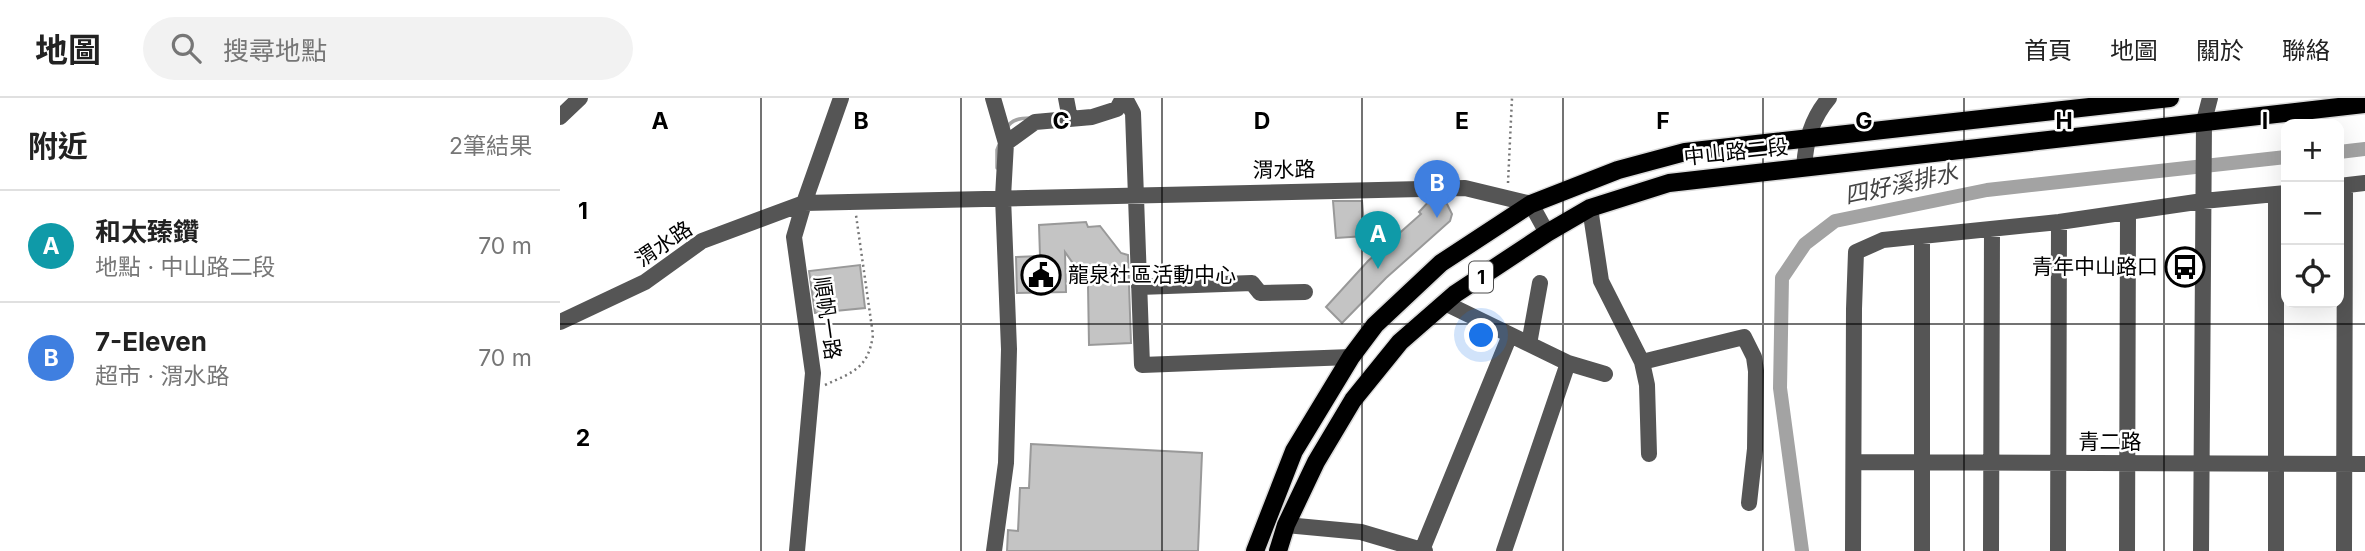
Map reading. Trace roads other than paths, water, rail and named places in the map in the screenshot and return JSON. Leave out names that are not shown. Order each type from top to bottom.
[{"type":"main road","name":"中山路二段","points":[[1255,551],[1294,451],[1351,357],[1375,325],[1441,264],[1531,204],[1618,170],[1685,152],[2169,98]]},
{"type":"main road","name":"中山路二段","points":[[1278,551],[1286,524],[1316,461],[1353,400],[1400,342],[1455,294],[1590,208],[1669,183],[2365,104]]},
{"type":"street","points":[[560,117],[580,98]]},
{"type":"street","name":"順帆一路","points":[[797,551],[813,373],[794,237],[841,98]]},
{"type":"street","points":[[993,98],[1006,143],[1003,197],[1009,349],[1006,463],[994,551]]},
{"type":"street","points":[[1066,98],[1070,120]]},
{"type":"street","points":[[1006,143],[1035,122],[1092,117],[1117,109],[1124,98],[1133,113],[1142,365],[1351,357]]},
{"type":"street","points":[[1804,167],[1807,139],[1820,109],[1829,98]]},
{"type":"street","points":[[2201,551],[2204,121],[2210,98]]},
{"type":"street","points":[[2344,186],[2365,183]]},
{"type":"street","name":"渭水路","points":[[560,322],[645,282],[702,241],[804,203],[1465,188],[1531,204]]},
{"type":"street","points":[[1853,551],[1856,252],[1883,240],[2128,214],[2203,201],[2281,193],[2276,551]]},
{"type":"street","points":[[1531,204],[1547,233]]},
{"type":"street","points":[[1590,208],[1601,281],[1642,362],[1647,385],[1649,454]]},
{"type":"street","points":[[2127,551],[2128,214]]},
{"type":"street","points":[[2058,551],[2059,222]]},
{"type":"street","points":[[1991,551],[1992,230]]},
{"type":"street","points":[[1922,236],[1922,551]]},
{"type":"street","points":[[2342,245],[2344,551]]},
{"type":"street","points":[[1139,287],[1252,283],[1259,293],[1305,292]]},
{"type":"street","points":[[1529,344],[1540,283]]},
{"type":"street","points":[[1444,303],[1568,363],[1605,374]]},
{"type":"street","points":[[1286,524],[1361,531],[1424,551],[1510,335]]},
{"type":"street","points":[[1642,362],[1744,337],[1754,357],[1756,371],[1755,449],[1749,503]]},
{"type":"street","points":[[1504,551],[1568,363]]},
{"type":"street","name":"青二路","points":[[1855,461],[2365,464]]},
{"type":"waterway","points":[[1007,128],[1014,121],[1030,118]]},
{"type":"waterway","points":[[997,168],[999,145]]},
{"type":"waterway","name":"四好溪排水","points":[[2344,151],[2365,149]]},
{"type":"waterway","name":"四好溪排水","points":[[1802,551],[1780,388],[1782,278],[1805,244],[1835,221],[1987,190],[2281,158]]},
{"type":"place","name":"7-Eleven","points":[[1437,218]]},
{"type":"place","name":"青年中山路口","points":[[2185,267]]},
{"type":"place","name":"和太臻鑽","points":[[1378,269]]},
{"type":"place","name":"龍泉社區活動中心","points":[[1041,275]]}]
